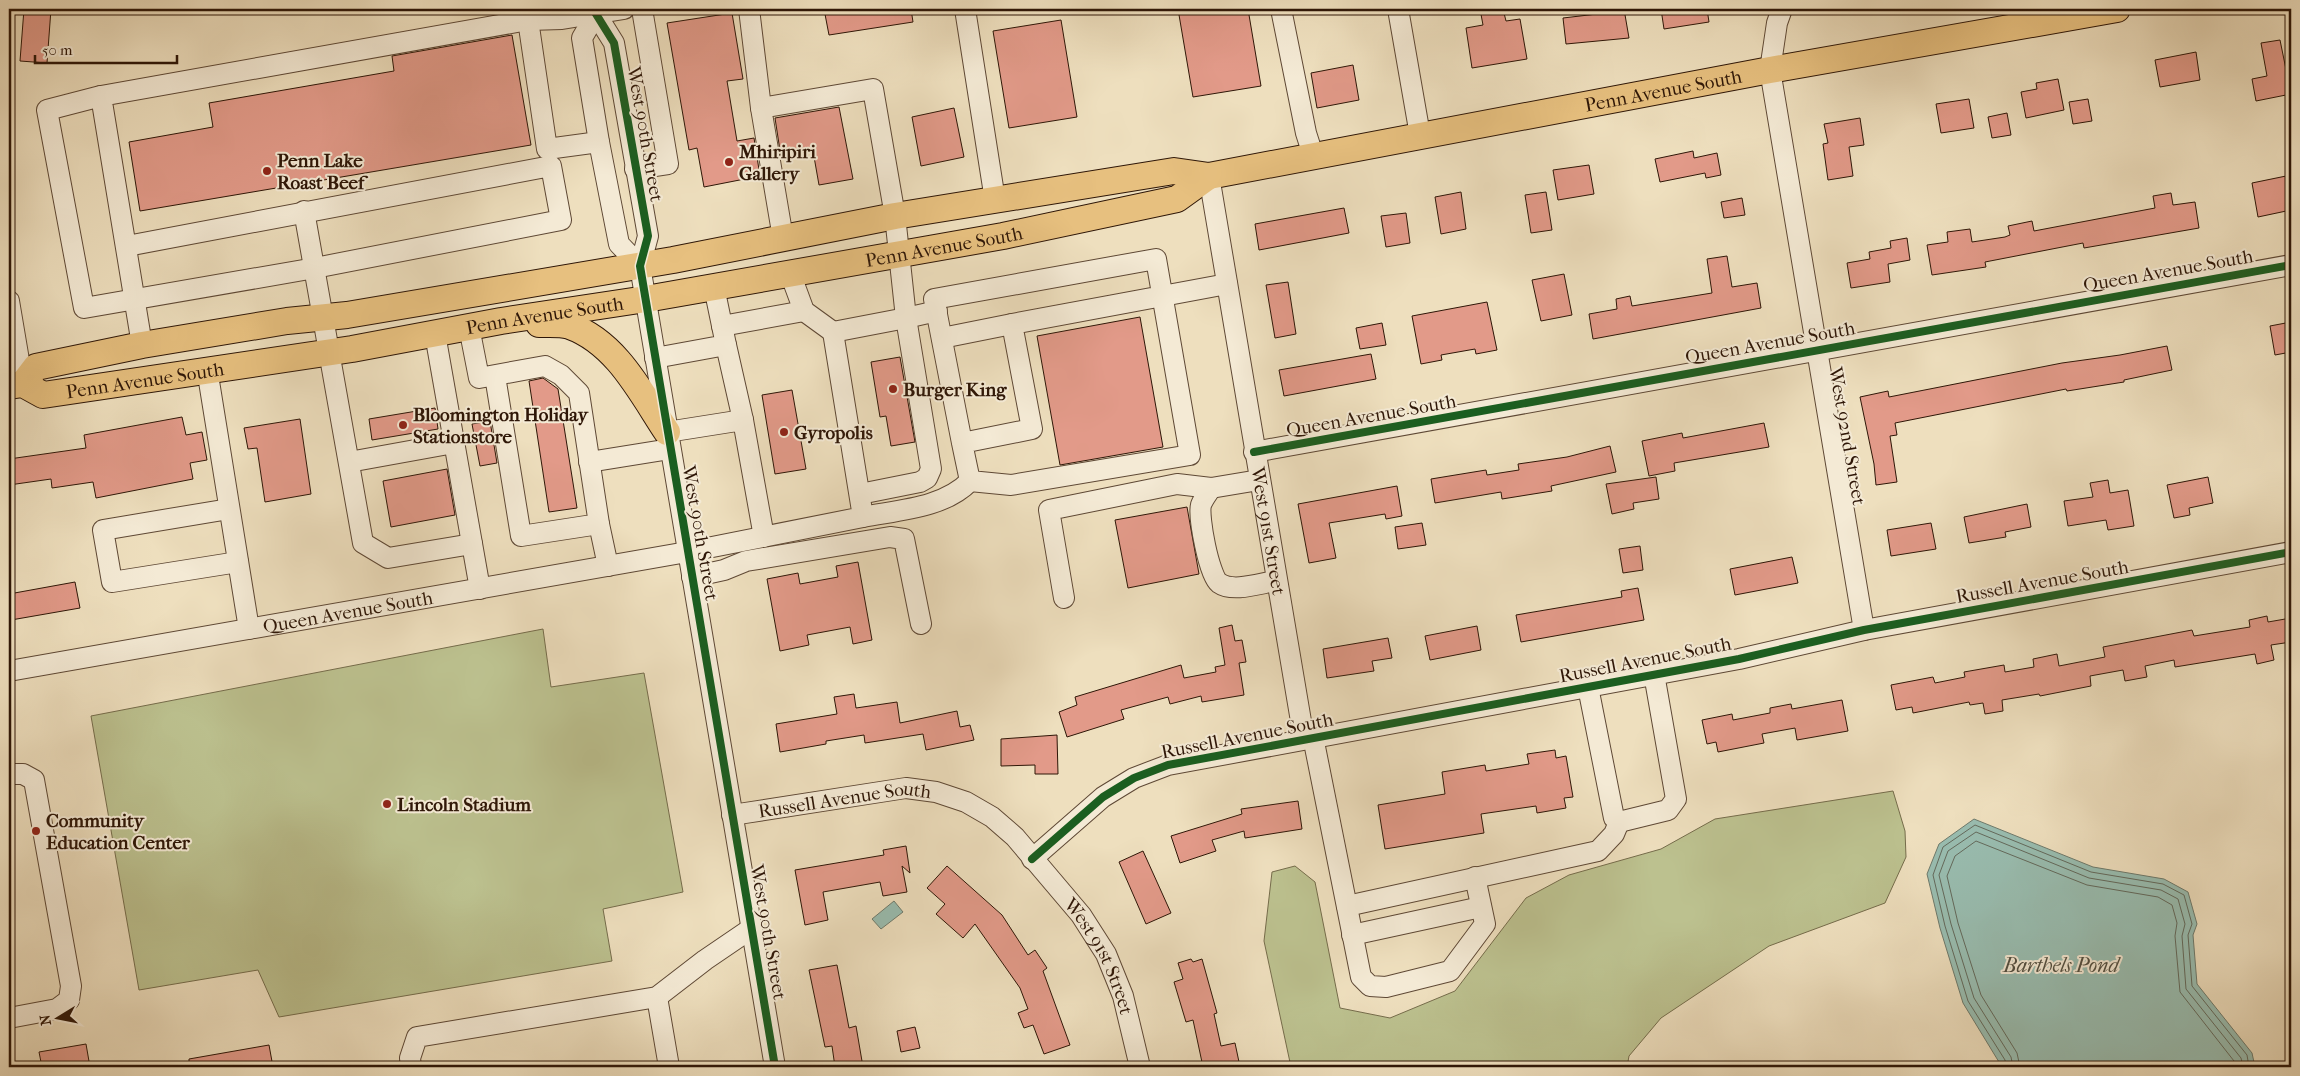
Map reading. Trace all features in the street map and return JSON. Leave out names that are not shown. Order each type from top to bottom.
[{"type":"main road","name":"Penn Avenue South","points":[[1209,176],[1176,199],[1004,236],[898,256],[646,299],[501,321],[328,353],[43,395],[16,385],[36,367],[142,346],[287,321],[322,318],[640,266],[895,216],[1174,171],[1209,176],[1770,70],[2117,9]]},
{"type":"main road","points":[[501,321],[569,326],[598,341],[622,364],[669,440]]},
{"type":"street","points":[[528,20],[549,158],[561,220],[315,268],[84,308],[47,110],[101,96],[528,20],[562,19],[596,11],[624,9]]},
{"type":"street","points":[[635,169],[668,164],[642,9]]},
{"type":"street","points":[[749,9],[762,108],[783,238]]},
{"type":"street","points":[[965,9],[995,200]]},
{"type":"street","points":[[1281,9],[1306,133],[1313,155]]},
{"type":"street","points":[[1398,9],[1420,135]]},
{"type":"street","name":"West 92nd Street","points":[[1782,9],[1777,23],[1770,70],[1864,630]]},
{"type":"street","points":[[596,11],[582,38],[599,142],[619,244],[640,266]]},
{"type":"street","name":"West 90th Street","points":[[596,11],[614,43],[648,236],[640,266],[775,1067]]},
{"type":"street","points":[[762,108],[873,89],[895,216],[906,318],[931,469],[927,478],[920,482],[860,494]]},
{"type":"street","points":[[101,96],[136,298],[142,346]]},
{"type":"street","points":[[127,246],[304,211],[549,158],[599,142]]},
{"type":"street","name":"West 91st Street","points":[[1209,176],[1276,581],[1308,738],[1361,977],[1370,986],[1386,987],[1450,971],[1485,924],[1475,877]]},
{"type":"street","points":[[304,211],[363,543],[388,558],[472,544]]},
{"type":"street","points":[[1156,259],[1190,455],[1011,485],[970,481],[937,311],[934,299],[1156,259]]},
{"type":"street","name":"Queen Avenue South","points":[[1254,452],[2291,264]]},
{"type":"street","points":[[790,273],[804,311],[832,332],[863,517]]},
{"type":"street","points":[[942,338],[1227,284]]},
{"type":"street","points":[[714,287],[743,420],[764,537]]},
{"type":"street","points":[[9,301],[16,385]]},
{"type":"street","points":[[655,358],[804,311]]},
{"type":"street","points":[[832,332],[937,311]]},
{"type":"street","points":[[962,443],[1032,429],[1012,324]]},
{"type":"street","points":[[469,327],[479,378],[545,366],[561,375],[579,393],[608,566]]},
{"type":"street","points":[[435,334],[480,588]]},
{"type":"street","points":[[206,370],[249,629]]},
{"type":"street","points":[[494,376],[521,536],[600,524]]},
{"type":"street","points":[[590,462],[743,420]]},
{"type":"street","points":[[349,462],[454,443]]},
{"type":"street","points":[[1064,598],[1049,510],[1178,484],[1211,488],[1259,480]]},
{"type":"street","name":"Queen Avenue South","points":[[9,671],[764,537],[939,501],[960,491],[970,481]]},
{"type":"street","points":[[1211,488],[1201,506],[1204,542],[1211,573],[1220,584],[1234,588],[1276,581]]},
{"type":"street","points":[[230,509],[103,530],[112,582],[238,562]]},
{"type":"street","points":[[692,577],[724,570],[746,561],[890,537],[904,539],[922,624]]},
{"type":"street","name":"Russell Avenue South","points":[[732,815],[906,788],[936,792],[966,802],[992,817],[1015,837],[1032,859],[1096,803],[1134,778],[1168,765],[1739,659],[1864,630],[2291,552]]},
{"type":"street","points":[[1619,822],[1668,810],[1676,799],[1654,674]]},
{"type":"street","points":[[1588,687],[1614,818],[1619,822]]},
{"type":"street","points":[[9,774],[23,774],[34,780],[71,986],[69,1000],[57,1009],[9,1018]]},
{"type":"street","points":[[1346,906],[1598,851],[1614,834],[1619,822]]},
{"type":"street","name":"West 91st Street","points":[[1032,859],[1080,915],[1106,954],[1123,996],[1140,1067]]},
{"type":"street","points":[[1352,935],[1482,908]]},
{"type":"street","points":[[411,1067],[410,1058],[417,1037],[658,997],[705,960],[752,928]]},
{"type":"street","points":[[658,997],[669,1067]]},
{"type":"green space","name":"Lincoln Stadium","points":[[543,629],[551,687],[644,673],[683,892],[603,909],[612,961],[279,1017],[258,970],[139,990],[91,716]]},
{"type":"green space","points":[[1893,791],[1905,831],[1906,857],[1885,903],[1769,946],[1661,1018],[1629,1056],[1627,1067],[1291,1067],[1264,941],[1272,872],[1295,866],[1315,882],[1340,1008],[1390,1018],[1455,991],[1526,898],[1569,875],[1661,849],[1715,819]]},
{"type":"water","name":"Barthels Pond","points":[[1974,819],[2093,867],[2164,879],[2188,892],[2197,924],[2193,935],[2197,984],[2252,1053],[2255,1067],[2002,1067],[1963,1003],[1940,928],[1927,874],[1939,844]]},
{"type":"water","points":[[894,901],[903,912],[881,929],[872,919]]},
{"type":"building","points":[[24,9],[51,9],[47,63],[20,61]]},
{"type":"building","points":[[824,9],[911,9],[913,22],[829,35]]},
{"type":"building","points":[[1178,9],[1248,9],[1261,86],[1193,97]]},
{"type":"building","points":[[1480,9],[1503,9],[1506,21],[1520,19],[1527,59],[1472,68],[1466,28],[1483,25]]},
{"type":"building","points":[[1596,9],[1624,9],[1629,38],[1566,44],[1563,18],[1597,14]]},
{"type":"building","points":[[1661,9],[1707,9],[1709,22],[1664,29]]},
{"type":"building","points":[[732,13],[743,79],[727,81],[737,141],[754,138],[760,176],[704,187],[697,148],[689,150],[667,23]]},
{"type":"building","points":[[1061,20],[1077,117],[1009,128],[993,31]]},
{"type":"building","points":[[512,35],[531,145],[140,211],[129,142],[213,127],[209,103],[394,71],[392,56]]},
{"type":"building","points":[[2280,40],[2291,94],[2256,101],[2252,79],[2267,76],[2261,43]]},
{"type":"building","points":[[2196,52],[2200,80],[2160,87],[2155,60]]},
{"type":"building","points":[[1353,65],[1359,100],[1317,108],[1311,73]]},
{"type":"building","points":[[2058,79],[2064,110],[2026,118],[2021,92],[2037,89],[2036,83]]},
{"type":"building","points":[[1969,99],[1974,128],[1941,133],[1936,104]]},
{"type":"building","points":[[2088,99],[2092,121],[2073,124],[2069,102]]},
{"type":"building","points":[[839,107],[853,179],[819,185],[813,151],[781,157],[775,118]]},
{"type":"building","points":[[954,108],[964,157],[921,166],[912,117]]},
{"type":"building","points":[[2007,113],[2011,135],[1992,138],[1988,117]]},
{"type":"building","points":[[1860,118],[1864,145],[1849,147],[1853,176],[1828,180],[1823,144],[1828,143],[1824,124]]},
{"type":"building","points":[[1693,151],[1694,158],[1717,153],[1721,175],[1706,178],[1705,173],[1660,182],[1655,159]]},
{"type":"building","points":[[1589,165],[1594,194],[1558,200],[1553,170]]},
{"type":"building","points":[[2291,175],[2291,210],[2258,217],[2252,183]]},
{"type":"building","points":[[1461,192],[1466,229],[1441,234],[1435,197]]},
{"type":"building","points":[[1546,192],[1552,230],[1531,233],[1525,195]]},
{"type":"building","points":[[2171,193],[2173,205],[2195,202],[2199,228],[2084,248],[2083,243],[1985,262],[1986,267],[1932,275],[1927,245],[1948,242],[1947,232],[1970,229],[1972,242],[2005,237],[2010,235],[2008,226],[2032,221],[2034,231],[2155,208],[2153,196]]},
{"type":"building","points":[[1742,198],[1745,215],[1724,218],[1721,202]]},
{"type":"building","points":[[1344,208],[1349,233],[1259,250],[1255,224]]},
{"type":"building","points":[[1406,213],[1410,243],[1386,247],[1381,216]]},
{"type":"building","points":[[1907,238],[1910,260],[1888,264],[1890,282],[1851,288],[1847,263],[1870,259],[1869,252],[1891,248],[1890,241]]},
{"type":"building","points":[[1727,256],[1732,287],[1757,283],[1761,308],[1593,339],[1589,314],[1617,309],[1616,299],[1630,296],[1632,306],[1712,293],[1707,259]]},
{"type":"building","points":[[1564,274],[1572,315],[1541,321],[1532,280]]},
{"type":"building","points":[[1288,282],[1296,334],[1275,338],[1266,285]]},
{"type":"building","points":[[1487,302],[1497,350],[1476,354],[1475,349],[1441,355],[1442,360],[1421,364],[1412,316]]},
{"type":"building","points":[[1140,317],[1163,447],[1060,465],[1037,336]]},
{"type":"building","points":[[2291,322],[2291,352],[2275,355],[2270,326]]},
{"type":"building","points":[[1382,323],[1386,345],[1360,349],[1356,328]]},
{"type":"building","points":[[2167,346],[2172,370],[2124,380],[2124,382],[2067,391],[2066,389],[1895,423],[1897,435],[1890,436],[1897,482],[1876,485],[1874,464],[1860,397],[1888,391],[1889,397],[2062,363]]},
{"type":"building","points":[[1371,354],[1376,379],[1284,396],[1279,370]]},
{"type":"building","name":"Burger King","points":[[900,357],[915,442],[891,446],[886,416],[880,417],[871,362]]},
{"type":"building","points":[[543,378],[558,389],[577,508],[549,512],[529,381]]},
{"type":"building","name":"Gyropolis","points":[[792,390],[806,469],[775,474],[762,395]]},
{"type":"building","points":[[435,408],[438,429],[372,440],[369,419]]},
{"type":"building","points":[[182,417],[186,435],[202,432],[207,460],[190,463],[193,479],[96,498],[93,482],[52,488],[51,479],[9,485],[9,459],[86,448],[84,435]]},
{"type":"building","points":[[300,419],[311,494],[265,502],[257,448],[248,449],[244,428]]},
{"type":"building","points":[[490,421],[497,463],[480,466],[472,424]]},
{"type":"building","points":[[1764,423],[1769,447],[1674,463],[1675,471],[1649,476],[1642,441],[1682,433],[1683,438]]},
{"type":"building","points":[[1610,446],[1616,472],[1551,486],[1552,491],[1502,499],[1501,492],[1435,503],[1431,479],[1486,470],[1487,475],[1519,470],[1518,464],[1567,457]]},
{"type":"building","points":[[447,469],[455,515],[391,527],[383,481]]},
{"type":"building","points":[[1656,477],[1659,499],[1633,503],[1634,509],[1612,514],[1606,484]]},
{"type":"building","points":[[2208,477],[2213,503],[2189,508],[2190,515],[2174,518],[2167,485]]},
{"type":"building","points":[[2108,480],[2110,493],[2128,490],[2134,526],[2108,530],[2106,520],[2068,526],[2064,501],[2093,497],[2090,483]]},
{"type":"building","points":[[1397,486],[1402,516],[1386,519],[1385,514],[1329,523],[1336,558],[1309,563],[1298,504]]},
{"type":"building","points":[[2027,504],[2031,527],[2005,532],[2006,537],[1969,543],[1964,517]]},
{"type":"building","points":[[1187,507],[1199,574],[1128,588],[1115,520]]},
{"type":"building","points":[[1422,523],[1426,545],[1398,549],[1395,527]]},
{"type":"building","points":[[1931,523],[1936,549],[1891,556],[1887,530]]},
{"type":"building","points":[[1640,546],[1643,570],[1623,573],[1619,549]]},
{"type":"building","points":[[1792,557],[1798,583],[1735,595],[1730,569]]},
{"type":"building","points":[[858,562],[872,640],[853,644],[850,627],[807,635],[809,645],[780,651],[767,579],[798,573],[800,584],[838,577],[836,566]]},
{"type":"building","points":[[75,582],[80,608],[11,620],[9,594]]},
{"type":"building","points":[[1638,588],[1644,620],[1521,642],[1516,615],[1622,597],[1621,591]]},
{"type":"building","points":[[2267,616],[2268,622],[2291,618],[2291,642],[2271,645],[2274,660],[2257,664],[2255,654],[2175,667],[2174,660],[2145,666],[2147,677],[2125,681],[2123,670],[2090,676],[2091,686],[2040,696],[2039,694],[2002,700],[2003,711],[1985,714],[1983,703],[1970,705],[1969,702],[1913,713],[1912,707],[1896,710],[1891,685],[1933,677],[1935,683],[1965,677],[1964,672],[2004,665],[2005,672],[2034,667],[2033,659],[2057,654],[2059,666],[2105,657],[2103,647],[2192,630],[2194,636],[2250,627],[2249,620]]},
{"type":"building","points":[[1232,625],[1235,641],[1242,640],[1246,662],[1239,663],[1244,695],[1202,702],[1201,696],[1170,704],[1168,697],[1121,710],[1124,719],[1067,737],[1059,712],[1077,705],[1075,697],[1181,665],[1184,678],[1216,672],[1215,667],[1225,665],[1219,628]]},
{"type":"building","points":[[1477,626],[1481,650],[1430,660],[1425,636]]},
{"type":"building","points":[[1388,638],[1392,658],[1372,661],[1374,671],[1327,678],[1323,649]]},
{"type":"building","points":[[854,694],[856,708],[897,702],[900,723],[957,711],[960,727],[970,725],[974,740],[926,750],[923,734],[865,743],[864,735],[826,741],[826,744],[780,752],[776,724],[837,714],[834,697]]},
{"type":"building","points":[[1842,700],[1848,731],[1797,740],[1795,728],[1762,734],[1764,743],[1718,752],[1716,742],[1707,744],[1702,720],[1732,714],[1733,720],[1770,713],[1770,708],[1791,704],[1792,709]]},
{"type":"building","points":[[1057,735],[1058,774],[1035,774],[1035,765],[1001,766],[1001,739]]},
{"type":"building","points":[[1555,750],[1556,758],[1566,756],[1573,797],[1564,798],[1566,808],[1537,813],[1536,806],[1481,814],[1484,833],[1385,849],[1378,805],[1445,794],[1442,772],[1485,765],[1486,771],[1529,764],[1527,754]]},
{"type":"building","points":[[1298,801],[1302,829],[1245,838],[1244,831],[1212,840],[1216,851],[1180,863],[1171,836],[1242,814],[1241,809]]},
{"type":"building","points":[[906,846],[910,873],[902,866],[907,892],[883,896],[880,882],[823,892],[828,920],[805,925],[795,870],[884,855],[883,850]]},
{"type":"building","points":[[1143,851],[1171,913],[1146,924],[1119,862]]},
{"type":"building","points":[[947,866],[1002,915],[1028,955],[1035,950],[1047,968],[1043,971],[1070,1045],[1044,1054],[1033,1025],[1024,1028],[1018,1013],[1028,1009],[1020,988],[975,924],[963,938],[936,914],[945,904],[927,888]]},
{"type":"building","points":[[1191,959],[1193,962],[1202,959],[1217,1013],[1214,1014],[1221,1046],[1235,1043],[1239,1062],[1230,1064],[1231,1067],[1203,1067],[1193,1020],[1186,1022],[1174,982],[1183,979],[1178,963]]},
{"type":"building","points":[[837,965],[849,1028],[856,1026],[863,1067],[835,1067],[832,1046],[825,1047],[809,970]]},
{"type":"building","points":[[915,1027],[920,1048],[901,1052],[897,1031]]},
{"type":"building","points":[[86,1044],[90,1067],[42,1067],[39,1052]]},
{"type":"building","points":[[269,1045],[273,1067],[189,1067],[189,1059]]},
{"type":"cycle path","points":[[595,9],[596,14],[614,43],[648,236],[640,266],[775,1067]]},
{"type":"cycle path","points":[[1254,452],[2291,265]]},
{"type":"cycle path","points":[[1032,859],[1103,797],[1134,778],[1168,765],[1739,659],[1864,630],[2291,552]]},
{"type":"place","name":"Mhiripiri Gallery","points":[[729,162]]},
{"type":"place","name":"Penn Lake Roast Beef","points":[[267,171]]},
{"type":"place","name":"Burger King","points":[[893,389]]},
{"type":"place","name":"Bloomington Holiday Stationstore","points":[[403,425]]},
{"type":"place","name":"Gyropolis","points":[[784,432]]},
{"type":"place","name":"Lincoln Stadium","points":[[387,804]]},
{"type":"place","name":"Community Education Center","points":[[36,831]]}]
